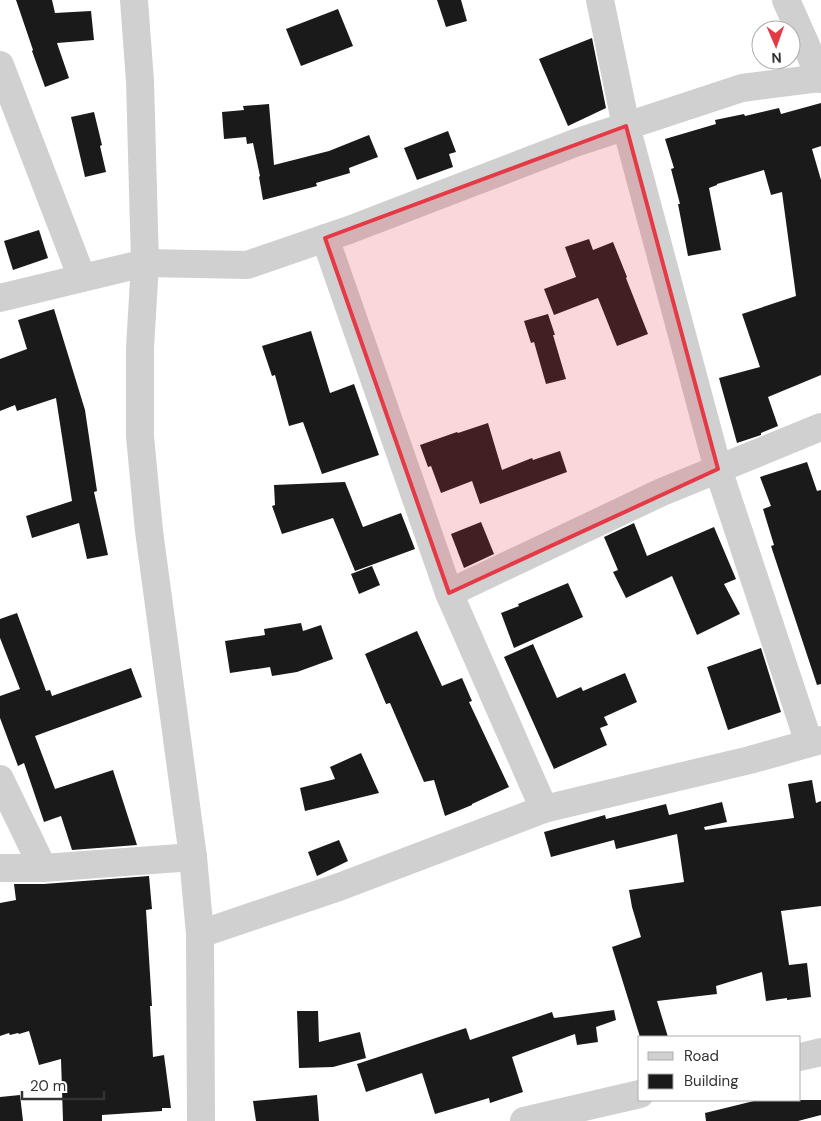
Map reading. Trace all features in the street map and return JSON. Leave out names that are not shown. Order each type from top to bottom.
[{"type":"street","points":[[134,0],[140,82],[145,263],[140,348],[140,436],[149,531],[193,857],[200,934],[201,1121]]},
{"type":"street","points":[[200,934],[338,887],[544,809],[750,760],[815,741],[718,469],[626,126],[600,0]]},
{"type":"street","points":[[0,298],[145,263],[247,265],[349,230],[575,143],[742,88],[821,78],[786,0]]},
{"type":"street","points":[[0,65],[82,278]]},
{"type":"street","points":[[325,238],[449,593],[544,809]]},
{"type":"street","points":[[449,593],[662,492],[821,427]]},
{"type":"street","points":[[0,779],[43,868]]},
{"type":"street","points":[[0,868],[43,868],[193,857]]},
{"type":"street","points":[[801,1056],[821,1052]]},
{"type":"street","points":[[524,1121],[638,1094]]},
{"type":"highlighted area","points":[[626,126],[718,469],[449,593],[325,238]]},
{"type":"building","points":[[16,0],[52,0],[55,13],[91,11],[94,40],[57,43],[69,78],[45,87]]},
{"type":"building","points":[[437,0],[461,0],[467,21],[446,27]]},
{"type":"building","points":[[338,9],[353,46],[301,66],[286,29]]},
{"type":"building","points":[[592,38],[606,108],[568,126],[539,59]]},
{"type":"building","points":[[821,103],[821,146],[812,149],[821,180],[821,375],[768,397],[778,426],[761,433],[761,435],[737,443],[719,378],[760,367],[742,314],[796,296],[782,192],[771,195],[764,170],[709,188],[721,250],[688,256],[678,204],[680,204],[671,169],[674,168],[665,139],[716,124],[715,120],[744,114],[745,116],[779,108],[781,114]]},
{"type":"building","points":[[269,104],[274,165],[329,151],[369,135],[378,157],[349,168],[350,173],[316,183],[317,186],[263,200],[253,143],[247,144],[246,137],[224,139],[222,112],[244,110],[243,106]]},
{"type":"building","points":[[94,112],[106,172],[85,177],[71,117]]},
{"type":"building","points":[[448,131],[456,152],[449,154],[453,167],[417,180],[404,148]]},
{"type":"building","points":[[39,230],[48,258],[13,270],[4,241]]},
{"type":"building","points":[[589,239],[593,250],[613,242],[648,334],[617,346],[598,298],[554,315],[544,289],[576,277],[565,247]]},
{"type":"building","points":[[54,309],[85,410],[97,491],[94,492],[108,555],[87,559],[79,523],[32,538],[26,516],[72,501],[56,398],[17,411],[15,405],[0,411],[0,359],[27,349],[18,320]]},
{"type":"building","points":[[548,314],[566,379],[546,384],[534,342],[531,343],[524,321]]},
{"type":"building","points":[[311,331],[330,393],[354,384],[379,455],[322,474],[303,422],[289,426],[275,375],[272,376],[262,346]]},
{"type":"building","points":[[488,423],[502,470],[532,458],[533,460],[560,451],[567,472],[480,504],[472,481],[441,493],[431,466],[428,467],[420,445]]},
{"type":"building","points":[[807,462],[817,491],[821,490],[821,684],[817,685],[771,546],[774,545],[763,509],[771,506],[760,477]]},
{"type":"building","points":[[345,482],[363,527],[401,513],[415,549],[355,571],[333,518],[282,534],[272,506],[275,505],[274,485]]},
{"type":"building","points":[[481,522],[494,554],[464,568],[451,534]]},
{"type":"building","points":[[634,523],[647,556],[714,527],[736,579],[724,584],[740,614],[697,635],[672,576],[626,598],[613,572],[618,570],[604,537]]},
{"type":"building","points":[[372,566],[380,585],[359,594],[351,574]]},
{"type":"building","points":[[568,583],[583,617],[514,648],[501,613]]},
{"type":"building","points":[[17,613],[46,691],[50,690],[52,696],[131,668],[142,697],[35,736],[55,789],[113,770],[137,845],[72,850],[61,816],[44,822],[24,763],[18,766],[0,718],[0,696],[20,689],[0,638],[0,619]]},
{"type":"building","points":[[301,623],[303,631],[321,625],[333,659],[297,672],[272,676],[270,667],[230,673],[225,641],[265,635],[264,629]]},
{"type":"building","points":[[417,631],[442,686],[462,678],[472,701],[469,702],[509,787],[445,816],[434,780],[424,782],[390,703],[386,704],[365,654]]},
{"type":"building","points":[[533,644],[557,698],[581,687],[583,691],[625,673],[637,702],[604,717],[608,725],[600,728],[607,745],[554,769],[504,657]]},
{"type":"building","points":[[761,648],[781,712],[728,730],[707,667]]},
{"type":"building","points":[[361,753],[379,793],[305,811],[300,788],[335,779],[330,767]]},
{"type":"building","points":[[812,780],[816,803],[821,801],[821,906],[781,911],[789,965],[807,963],[811,997],[766,1001],[762,972],[716,986],[717,994],[657,1001],[668,1036],[640,1036],[612,947],[641,937],[629,890],[684,882],[677,834],[616,849],[614,840],[551,857],[544,832],[605,815],[606,819],[666,804],[669,815],[722,802],[727,822],[704,827],[705,830],[794,818],[788,784]]},
{"type":"building","points":[[339,840],[348,861],[317,876],[308,852]]},
{"type":"building","points":[[149,876],[152,909],[146,910],[153,1057],[164,1055],[171,1108],[162,1108],[162,1111],[102,1115],[102,1121],[63,1121],[61,1059],[39,1065],[29,1031],[0,1036],[0,903],[16,900],[14,884],[44,884]]},
{"type":"building","points":[[614,1010],[616,1020],[596,1027],[598,1042],[577,1045],[575,1034],[512,1057],[523,1092],[490,1103],[489,1098],[435,1114],[422,1073],[366,1092],[357,1064],[466,1028],[470,1040],[552,1012],[554,1018]]},
{"type":"building","points":[[297,1011],[318,1011],[319,1042],[360,1032],[366,1058],[333,1067],[299,1068]]},
{"type":"building","points":[[20,1095],[23,1121],[0,1121],[0,1097]]},
{"type":"building","points":[[317,1095],[319,1121],[256,1121],[253,1101]]},
{"type":"building","points":[[821,1100],[821,1115],[798,1121],[706,1121],[705,1113],[754,1101]]}]
